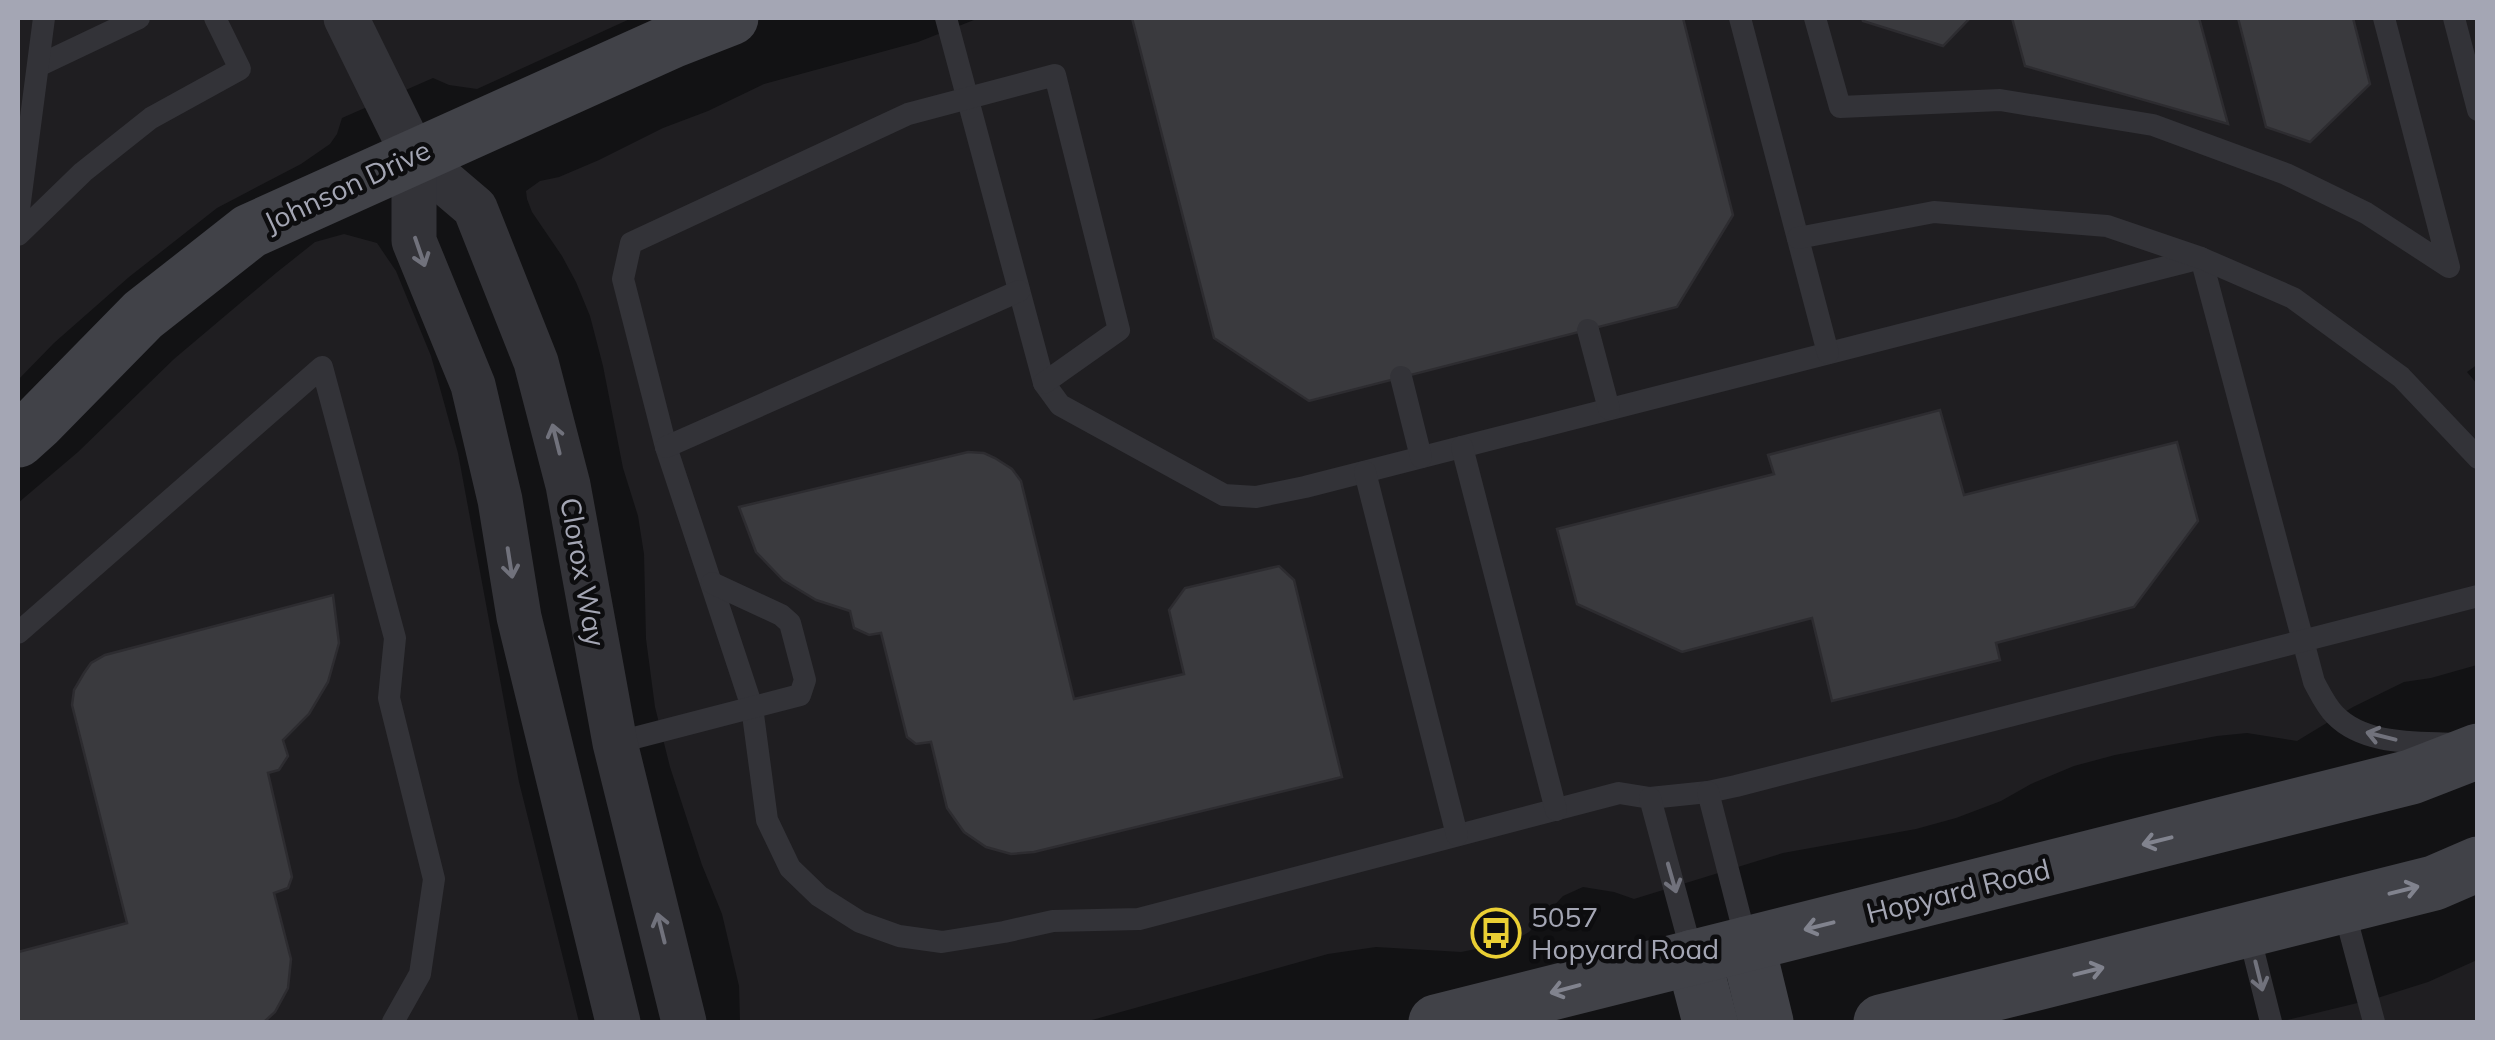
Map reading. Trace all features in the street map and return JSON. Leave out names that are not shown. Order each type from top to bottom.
[{"type":"main road","name":"Johnson Drive","points":[[18,440],[143,315],[250,231],[672,41],[732,18]]},
{"type":"main road","name":"Hopyard Road","points":[[1436,1022],[2411,777],[2478,749]]},
{"type":"main road","points":[[1880,1022],[1972,1009],[2248,930],[2434,882],[2478,864]]},
{"type":"main road","points":[[1747,944],[1766,1022]]},
{"type":"main road","points":[[1693,957],[1710,1022]]},
{"type":"street","name":"Clorox Way","points":[[346,18],[414,156],[475,208],[536,362],[568,485],[615,743],[684,1022]]},
{"type":"street","name":"Clorox Way","points":[[414,156],[414,241],[472,385],[500,500],[519,617],[618,1022]]},
{"type":"lane","points":[[18,218],[44,18]]},
{"type":"lane","points":[[40,65],[139,18]]},
{"type":"lane","points":[[18,235],[83,172],[151,118],[240,70],[214,18]]},
{"type":"lane","points":[[946,18],[1044,383],[1060,405],[1224,495],[1256,496],[1365,472],[2201,258]]},
{"type":"lane","points":[[1740,18],[1828,353]]},
{"type":"lane","points":[[1816,18],[1840,107],[2000,100],[2152,124],[2286,174],[2366,213],[2449,267],[2384,18]]},
{"type":"lane","points":[[2454,18],[2478,110]]},
{"type":"lane","points":[[1044,383],[1119,330],[1055,75],[908,114],[630,243],[623,279],[666,448],[752,708],[767,820],[790,868],[819,896],[860,922],[899,936],[942,942],[1052,921],[1139,919],[1619,793],[1650,798],[1708,792],[2478,596]]},
{"type":"lane","points":[[1798,238],[1934,212],[2107,226],[2201,258],[2292,298],[2401,377],[2478,458]]},
{"type":"lane","points":[[2201,258],[2314,682],[2332,712],[2348,726],[2384,739],[2478,749]]},
{"type":"lane","points":[[666,448],[1019,291]]},
{"type":"lane","points":[[1588,330],[1609,409]]},
{"type":"lane","points":[[18,632],[322,367],[395,638],[389,698],[434,879],[420,974],[392,1022]]},
{"type":"lane","points":[[1401,378],[1421,458]]},
{"type":"lane","points":[[1462,447],[1556,810]]},
{"type":"lane","points":[[1365,472],[1457,836]]},
{"type":"lane","points":[[615,743],[800,694],[806,680],[790,624],[781,615],[712,584]]},
{"type":"lane","points":[[1708,792],[1747,944]]},
{"type":"lane","points":[[1650,798],[1693,957]]},
{"type":"lane","points":[[2344,906],[2374,1022]]},
{"type":"lane","points":[[2248,930],[2271,1022]]},
{"type":"shaded area","points":[[18,18],[632,18],[477,89],[433,78],[342,118],[330,144],[301,164],[217,208],[129,277],[18,380]]},
{"type":"shaded area","points":[[979,18],[2477,18],[2478,364],[2467,372],[2478,385],[2477,665],[2404,682],[2297,741],[2247,733],[2115,755],[2074,766],[1956,818],[1783,853],[1634,899],[1583,887],[1563,896],[1529,932],[1511,942],[1461,952],[1376,947],[1328,954],[1085,1022],[740,1022],[739,986],[722,914],[670,767],[655,707],[646,639],[644,554],[603,366],[576,282],[532,212],[526,191],[540,181],[599,160],[764,84],[918,42]]},
{"type":"shaded area","points":[[344,234],[377,243],[396,271],[431,356],[458,453],[519,782],[579,1022],[18,1022],[18,503],[78,452],[174,359],[276,273],[315,242]]},
{"type":"shaded area","points":[[2477,960],[2477,1022],[2279,1022],[2374,999],[2428,982]]},
{"type":"building","points":[[1132,18],[1683,18],[1733,215],[1677,307],[1309,401],[1214,338]]},
{"type":"building","points":[[1862,18],[1970,18],[1943,46]]},
{"type":"building","points":[[2012,18],[2199,18],[2228,124],[2025,66]]},
{"type":"building","points":[[2238,18],[2353,18],[2370,84],[2310,142],[2266,127]]},
{"type":"building","points":[[1940,410],[1964,495],[2177,442],[2198,521],[2134,607],[1996,643],[2000,660],[1832,701],[1812,618],[1682,652],[1577,604],[1557,529],[1774,474],[1768,455]]},
{"type":"building","points":[[968,452],[995,458],[1012,469],[1021,481],[1074,699],[1184,674],[1169,610],[1185,588],[1279,566],[1294,580],[1342,777],[1034,852],[1011,854],[986,847],[964,832],[947,808],[931,742],[916,744],[907,737],[881,633],[869,635],[854,628],[850,611],[816,600],[783,580],[756,552],[739,507]]},
{"type":"building","points":[[333,595],[339,643],[328,682],[309,714],[283,740],[288,756],[279,770],[268,773],[292,877],[288,888],[274,893],[291,959],[288,988],[275,1012],[264,1022],[18,1022],[18,952],[127,923],[72,705],[74,690],[91,663],[105,655]]},
{"type":"place","name":"5057 Hopyard Road","points":[[1496,933]]}]
